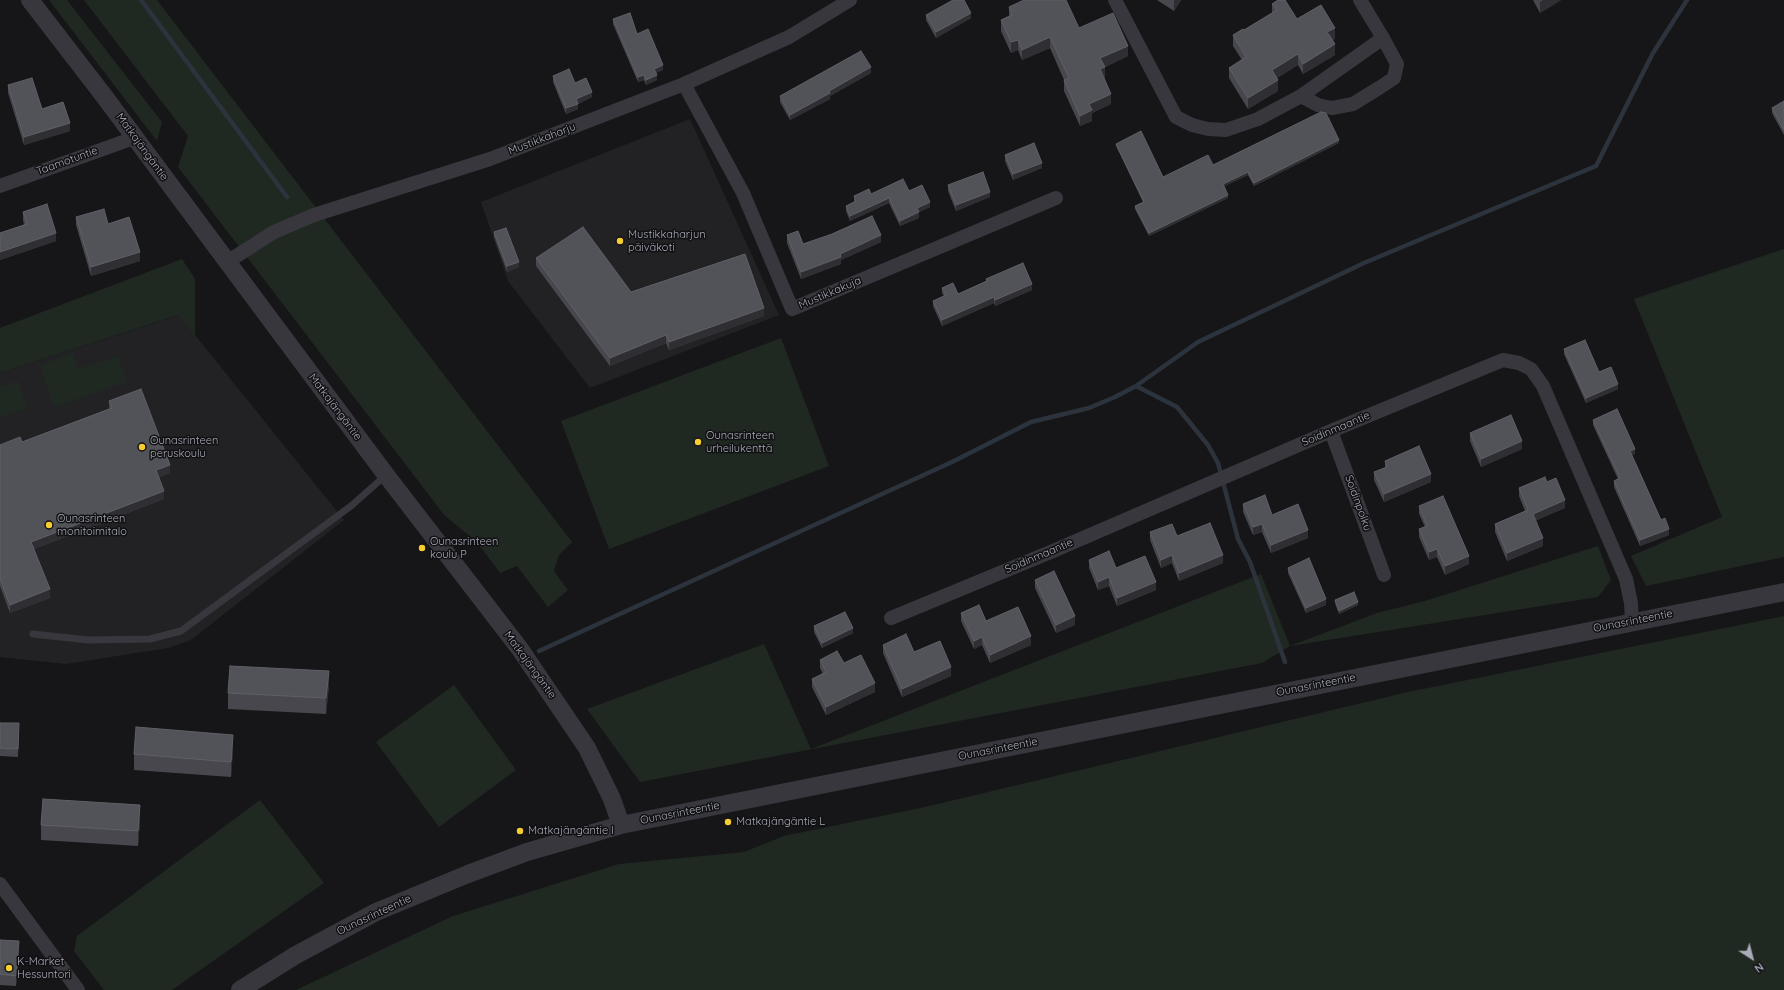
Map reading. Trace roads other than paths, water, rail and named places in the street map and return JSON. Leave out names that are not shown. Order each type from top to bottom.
[{"type":"street","name":"Matkajängäntie","points":[[30,0],[104,96],[386,475],[520,649],[576,731],[598,768],[612,799],[621,825]]},
{"type":"street","name":"Mustikkaharju","points":[[227,262],[274,232],[314,215],[490,159],[684,84],[789,37],[850,0]]},
{"type":"street","points":[[1115,0],[1176,118],[1192,125],[1208,129],[1226,130],[1258,120],[1301,96],[1382,38]]},
{"type":"street","points":[[1301,96],[1318,105],[1332,108],[1354,104],[1394,78],[1397,64],[1360,0]]},
{"type":"street","name":"Mustikkakuja","points":[[684,84],[743,193],[792,309],[1056,198]]},
{"type":"street","name":"Taamotuntie","points":[[0,186],[134,138]]},
{"type":"street","name":"Soidinmaantie","points":[[891,618],[1053,551],[1331,431],[1503,360],[1519,363],[1531,369],[1543,386],[1626,579],[1632,622]]},
{"type":"street","name":"Soidinpolku","points":[[1331,431],[1384,575]]},
{"type":"street","name":"Ounasrinteentie","points":[[240,990],[337,932],[418,894],[527,852],[621,825],[1784,592]]},
{"type":"street","points":[[0,884],[78,990]]},
{"type":"lane","points":[[33,634],[96,640],[150,639],[181,630],[351,506],[386,475]]},
{"type":"waterway","points":[[141,0],[287,197]]},
{"type":"waterway","points":[[539,651],[952,462],[1031,422],[1089,408],[1115,397],[1136,386],[1198,342],[1364,263],[1596,166],[1653,53],[1687,0]]},
{"type":"waterway","points":[[1136,386],[1177,407],[1208,445],[1218,463],[1238,539],[1250,562],[1285,662]]},
{"type":"place","name":"Mustikkaharjun päiväkoti","points":[[620,241]]},
{"type":"place","name":"Ounasrinteen urheilukenttä","points":[[698,442]]},
{"type":"place","name":"Ounasrinteen peruskoulu","points":[[142,447]]},
{"type":"place","name":"Ounasrinteen monitoimitalo","points":[[49,525]]},
{"type":"place","name":"Ounasrinteen koulu P","points":[[422,548]]},
{"type":"place","name":"Matkajängäntie L","points":[[728,822]]},
{"type":"place","name":"Matkajängäntie I","points":[[520,831]]},
{"type":"place","name":"K-Market Hessuntori","points":[[9,968]]}]
